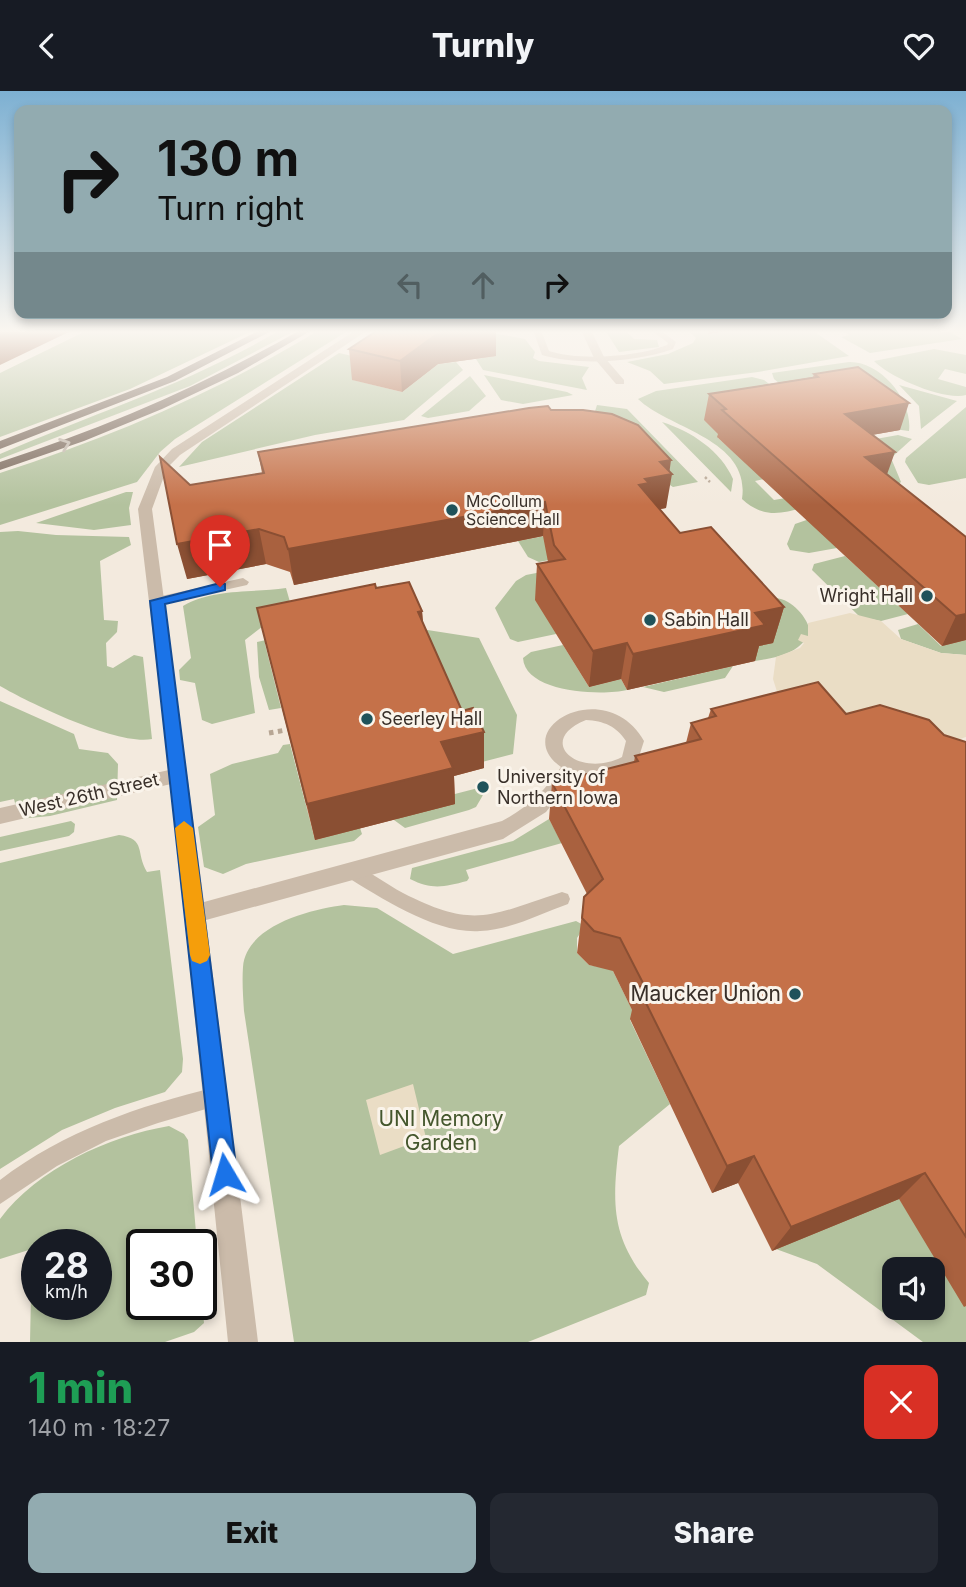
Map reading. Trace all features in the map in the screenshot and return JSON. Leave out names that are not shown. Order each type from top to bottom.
[{"type":"main road","points":[[0,445],[147,388]]},
{"type":"main road","points":[[0,466],[161,406],[199,388]]},
{"type":"street","points":[[243,1342],[195,914],[145,509],[161,467],[176,451],[271,388]]},
{"type":"street","points":[[195,914],[496,833],[527,819],[545,804],[571,767]]},
{"type":"street","name":"West 26th Street","points":[[0,816],[178,775]]},
{"type":"lane","points":[[157,601],[243,582]]},
{"type":"lane","points":[[351,871],[376,886],[459,923],[481,924],[562,899]]},
{"type":"lane","points":[[0,1193],[46,1159],[86,1138],[141,1116],[216,1097]]},
{"type":"path","points":[[705,477],[710,482]]},
{"type":"path","points":[[269,733],[286,730]]},
{"type":"green space","points":[[0,388],[131,388],[130,389],[0,437]]},
{"type":"green space","points":[[161,388],[184,388],[0,459],[0,454]]},
{"type":"green space","points":[[213,388],[256,388],[175,439],[160,452],[137,482],[0,525],[0,473],[124,428]]},
{"type":"green space","points":[[285,388],[387,388],[402,392],[407,388],[441,388],[404,420],[315,435],[179,467],[202,442]]},
{"type":"green space","points":[[455,388],[480,388],[486,396],[469,411],[428,418],[421,416]]},
{"type":"green space","points":[[493,388],[549,388],[573,395],[523,404],[501,400]]},
{"type":"green space","points":[[674,388],[775,388],[789,399],[718,438],[764,479],[755,481],[774,500],[803,495],[816,505],[777,513],[768,513],[751,506],[742,499],[741,479],[734,462],[721,449],[638,399],[656,391]]},
{"type":"green space","points":[[786,388],[894,388],[906,407],[909,431],[825,420]]},
{"type":"green space","points":[[902,388],[957,401],[921,429],[919,406]]},
{"type":"green space","points":[[924,388],[966,388],[966,395],[956,396]]},
{"type":"green space","points":[[597,405],[627,409],[698,482],[673,487],[588,433]]},
{"type":"green space","points":[[966,407],[966,478],[929,485],[918,483],[905,462],[906,458]]},
{"type":"green space","points":[[662,422],[684,431],[713,451],[733,479],[731,492]]},
{"type":"green space","points":[[898,435],[912,439],[891,458],[901,482],[895,487],[842,445]]},
{"type":"green space","points":[[126,492],[133,492],[129,508],[131,525],[94,530],[36,523]]},
{"type":"green space","points":[[821,515],[837,548],[809,553],[790,550],[787,544],[795,524]]},
{"type":"green space","points":[[640,518],[644,541],[539,562],[528,557],[518,541]]},
{"type":"green space","points":[[0,532],[129,537],[131,545],[100,561],[104,620],[118,621],[117,632],[106,643],[107,666],[113,668],[134,655],[143,657],[152,739],[119,736],[75,722],[0,686]]},
{"type":"green space","points":[[845,556],[908,614],[881,621],[860,617],[812,570],[814,564]]},
{"type":"green space","points":[[593,562],[556,634],[518,642],[510,639],[495,608],[516,581],[526,575]]},
{"type":"green space","points":[[286,588],[290,602],[288,607],[245,640],[255,713],[212,724],[202,720],[195,683],[180,680],[179,670],[191,658],[183,606],[207,596]]},
{"type":"green space","points":[[776,598],[798,610],[810,633],[793,650],[755,661],[745,649],[773,642],[741,606]]},
{"type":"green space","points":[[918,624],[941,646],[966,640],[966,655],[941,653],[901,639],[898,630]]},
{"type":"green space","points":[[421,629],[479,638],[517,715],[513,754],[482,762]]},
{"type":"green space","points":[[311,630],[265,644],[281,708],[269,710],[259,677],[257,642]]},
{"type":"green space","points":[[563,645],[589,687],[621,679],[627,690],[584,692],[566,689],[537,679],[527,670],[523,658],[531,652]]},
{"type":"green space","points":[[733,666],[725,678],[664,692],[643,687]]},
{"type":"green space","points":[[0,701],[74,734],[79,749],[108,753],[118,764],[117,800],[50,816],[19,819],[14,799],[0,802]]},
{"type":"green space","points":[[290,744],[315,840],[360,828],[362,834],[354,841],[246,864],[223,874],[204,867],[198,827],[215,815],[210,774],[232,764],[278,753],[283,745]]},
{"type":"green space","points":[[482,787],[483,795],[476,807],[469,810],[405,828],[394,820],[451,795]]},
{"type":"green space","points":[[549,819],[562,843],[466,870],[469,878],[459,883],[432,886],[410,879],[412,868],[513,841]]},
{"type":"green space","points":[[71,821],[75,824],[74,832],[69,836],[0,851],[0,837]]},
{"type":"green space","points":[[119,835],[137,843],[147,872],[160,870],[183,1059],[182,1072],[165,1092],[115,1108],[62,1130],[0,1169],[0,863]]},
{"type":"green space","name":"UNI Memory Garden","points":[[344,905],[377,908],[453,954],[576,921],[585,926],[577,938],[577,953],[589,965],[612,969],[636,1018],[630,1020],[670,1104],[619,1146],[615,1185],[617,1219],[627,1250],[649,1283],[646,1295],[528,1342],[294,1342],[244,1011],[243,967],[247,952],[268,930],[299,915]]},
{"type":"green space","points":[[169,1126],[184,1134],[188,1140],[196,1229],[126,1229],[126,1320],[204,1320],[204,1323],[194,1332],[165,1342],[30,1342],[30,1320],[112,1320],[112,1229],[21,1229],[21,1252],[0,1259],[0,1219],[15,1201],[54,1170],[76,1157],[122,1138]]},
{"type":"green space","points":[[880,1168],[935,1257],[882,1257],[882,1312],[817,1264],[776,1249],[866,1212]]},
{"type":"green space","points":[[945,1272],[966,1306],[966,1342],[923,1342],[893,1320],[945,1320]]},
{"type":"shaded area","points":[[850,613],[881,621],[901,639],[941,653],[966,655],[966,737],[913,754],[779,698],[773,679],[776,657],[800,648],[804,643],[798,640],[801,634],[808,636],[808,623]]},
{"type":"shaded area","points":[[413,1084],[426,1138],[380,1155],[366,1100]]},
{"type":"building","points":[[745,388],[888,388],[909,403],[845,414],[895,452],[865,457],[966,537],[966,614],[956,616],[722,410],[726,409],[709,394]]},
{"type":"building","points":[[548,406],[551,410],[612,414],[638,425],[671,460],[660,462],[672,474],[645,479],[649,483],[639,485],[680,533],[711,527],[784,607],[755,613],[765,625],[633,654],[627,643],[593,651],[537,564],[565,559],[554,545],[545,502],[288,549],[284,537],[259,529],[177,544],[160,457],[190,485],[264,473],[258,452]]},
{"type":"building","name":"Seerley Hall","points":[[409,582],[422,611],[418,612],[462,711],[473,708],[484,732],[441,742],[453,768],[307,804],[257,608],[375,584],[376,588]]},
{"type":"building","name":"Maucker Union","points":[[818,682],[846,714],[880,705],[929,720],[944,735],[966,742],[966,1237],[925,1173],[791,1227],[754,1156],[727,1166],[638,987],[644,985],[620,938],[594,931],[582,918],[584,897],[603,879],[552,783],[638,761],[635,756],[701,739],[691,723],[716,716],[711,709]]},
{"type":"slow traffic","points":[[184,828],[200,955]]},
{"type":"place","name":"McCollum Science Hall","points":[[452,510]]},
{"type":"place","name":"Wright Hall","points":[[927,596]]},
{"type":"place","name":"Sabin Hall","points":[[650,620]]},
{"type":"place","name":"Seerley Hall","points":[[367,719]]},
{"type":"place","name":"University of Northern Iowa","points":[[483,787]]},
{"type":"place","name":"Maucker Union","points":[[795,994]]},
{"type":"route","points":[[220,587],[157,601],[225,1174]]}]
